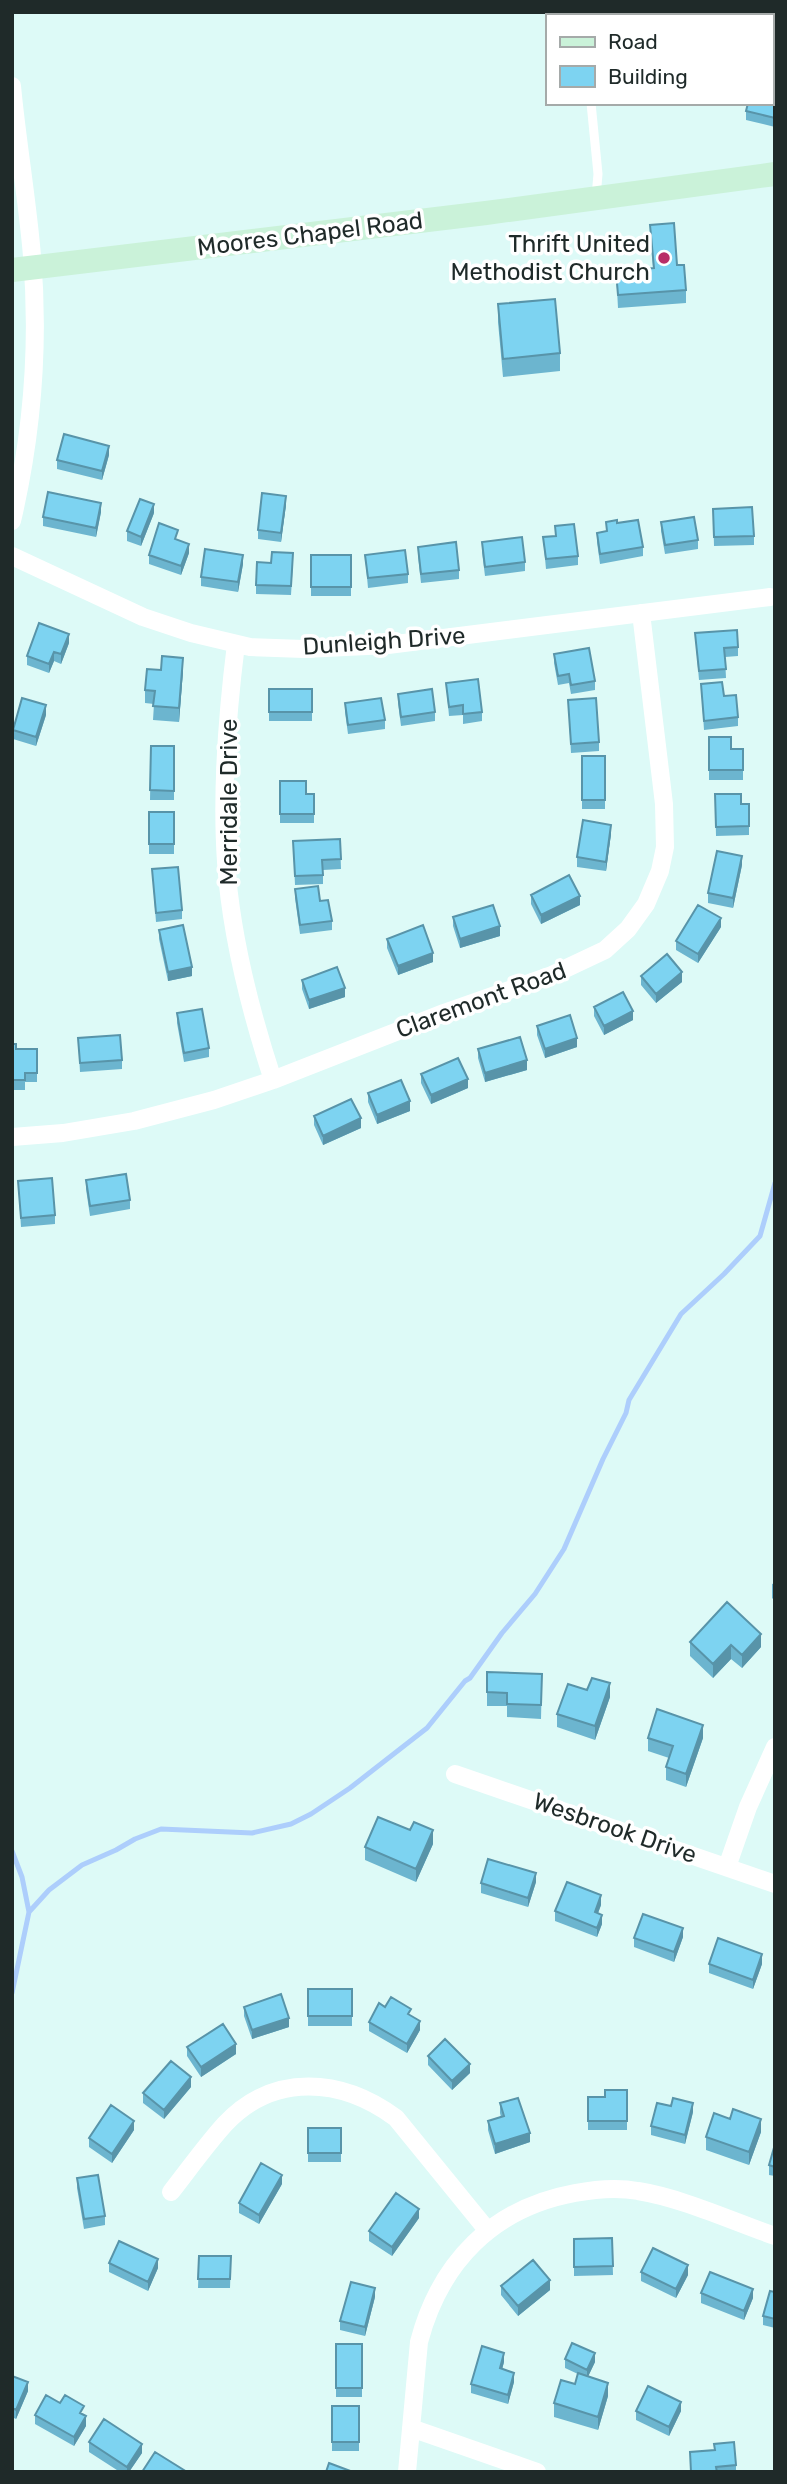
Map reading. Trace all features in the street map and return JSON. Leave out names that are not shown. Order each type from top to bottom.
[{"type":"main road","name":"Moores Chapel Road","points":[[22,269],[596,199],[775,174]]},
{"type":"street","points":[[12,86],[22,269],[35,366],[32,411],[12,521]]},
{"type":"street","name":"Dunleigh Drive","points":[[12,555],[143,617],[236,644],[304,649],[377,646],[771,597]]},
{"type":"street","name":"Claremont Road","points":[[12,1137],[63,1133],[134,1121],[214,1101],[444,1013],[552,975],[593,958],[605,950],[646,904],[660,871],[666,835],[640,613]]},
{"type":"street","name":"Merridale Drive","points":[[236,644],[225,748],[226,861],[241,967],[250,1007],[273,1080]]},
{"type":"street","points":[[727,1867],[748,1807],[775,1747]]},
{"type":"street","name":"Wesbrook Drive","points":[[454,1774],[775,1884]]},
{"type":"street","points":[[172,2192],[226,2123],[246,2106],[268,2095],[295,2088],[332,2088],[356,2094],[396,2118],[488,2231]]},
{"type":"street","points":[[407,2472],[419,2342],[429,2310],[445,2277],[467,2249],[488,2231],[519,2211],[561,2196],[609,2188],[637,2190],[775,2236]]},
{"type":"street","points":[[411,2428],[537,2472]]},
{"type":"lane","points":[[591,105],[598,174],[596,199]]},
{"type":"building","points":[[775,73],[775,118],[746,111],[748,105],[773,105]]},
{"type":"building","name":"Thrift United Methodist Church","points":[[674,223],[677,265],[684,265],[686,290],[618,295],[616,271],[654,268],[650,225]]},
{"type":"building","points":[[555,299],[560,353],[503,359],[498,304]]},
{"type":"building","points":[[64,434],[109,446],[102,471],[57,460]]},
{"type":"building","points":[[48,492],[101,503],[96,528],[43,517]]},
{"type":"building","points":[[262,493],[286,496],[281,533],[258,530]]},
{"type":"building","points":[[140,499],[154,504],[141,537],[127,531]]},
{"type":"building","points":[[752,507],[754,536],[714,537],[713,509]]},
{"type":"building","points":[[694,517],[698,540],[665,545],[661,522]]},
{"type":"building","points":[[617,520],[617,523],[638,520],[643,547],[600,554],[597,533],[607,531],[606,522]]},
{"type":"building","points":[[159,523],[178,530],[175,539],[189,544],[181,566],[149,555]]},
{"type":"building","points":[[574,524],[578,556],[546,559],[543,537],[556,536],[555,526]]},
{"type":"building","points":[[522,537],[525,562],[485,567],[482,542]]},
{"type":"building","points":[[456,542],[459,570],[421,574],[418,547]]},
{"type":"building","points":[[205,549],[243,555],[238,582],[201,577]]},
{"type":"building","points":[[405,550],[408,574],[368,578],[365,555]]},
{"type":"building","points":[[272,552],[293,553],[291,586],[256,585],[257,562],[271,563]]},
{"type":"building","points":[[311,555],[351,555],[351,587],[311,587]]},
{"type":"building","points":[[39,623],[69,634],[61,654],[54,652],[49,664],[27,656]]},
{"type":"building","points":[[737,630],[738,647],[724,648],[726,669],[699,671],[695,633]]},
{"type":"building","points":[[589,648],[595,681],[571,685],[569,674],[558,676],[554,654]]},
{"type":"building","points":[[162,656],[183,658],[179,708],[153,706],[155,691],[145,690],[147,669],[161,670]]},
{"type":"building","points":[[478,679],[482,712],[463,714],[463,705],[449,707],[446,683]]},
{"type":"building","points":[[722,682],[724,696],[736,695],[738,717],[704,721],[701,684]]},
{"type":"building","points":[[269,689],[312,689],[312,712],[269,712]]},
{"type":"building","points":[[432,689],[435,712],[401,717],[398,694]]},
{"type":"building","points":[[22,698],[46,705],[36,737],[13,730]]},
{"type":"building","points":[[381,698],[385,720],[348,725],[345,703]]},
{"type":"building","points":[[596,698],[599,742],[571,744],[568,700]]},
{"type":"building","points":[[709,737],[731,737],[731,749],[743,749],[743,770],[709,770]]},
{"type":"building","points":[[151,746],[174,746],[174,791],[150,790]]},
{"type":"building","points":[[582,756],[605,756],[605,800],[582,800]]},
{"type":"building","points":[[280,781],[306,781],[306,794],[314,794],[314,814],[280,814]]},
{"type":"building","points":[[715,794],[741,794],[741,804],[749,804],[749,826],[716,827]]},
{"type":"building","points":[[149,812],[174,812],[174,844],[149,844]]},
{"type":"building","points":[[583,820],[611,825],[606,862],[577,857]]},
{"type":"building","points":[[340,839],[341,859],[322,860],[323,875],[295,876],[293,841]]},
{"type":"building","points":[[717,851],[742,856],[733,898],[708,893]]},
{"type":"building","points":[[178,867],[182,910],[156,913],[152,869]]},
{"type":"building","points":[[569,875],[580,896],[541,915],[531,895]]},
{"type":"building","points":[[318,886],[320,901],[328,900],[332,921],[300,925],[295,889]]},
{"type":"building","points":[[493,905],[500,926],[460,939],[453,917]]},
{"type":"building","points":[[698,905],[721,918],[698,954],[676,941]]},
{"type":"building","points":[[183,925],[192,967],[168,972],[159,930]]},
{"type":"building","points":[[423,925],[433,953],[398,966],[387,939]]},
{"type":"building","points":[[667,954],[682,972],[656,994],[641,976]]},
{"type":"building","points":[[337,967],[345,988],[309,1000],[302,980]]},
{"type":"building","points":[[623,992],[633,1011],[604,1026],[594,1007]]},
{"type":"building","points":[[202,1009],[209,1048],[184,1053],[177,1013]]},
{"type":"building","points":[[570,1015],[577,1038],[545,1049],[537,1026]]},
{"type":"building","points":[[120,1035],[122,1060],[80,1063],[78,1038]]},
{"type":"building","points":[[520,1037],[527,1060],[485,1073],[478,1049]]},
{"type":"building","points":[[12,1044],[16,1044],[16,1049],[37,1049],[37,1073],[25,1073],[25,1080],[12,1080]]},
{"type":"building","points":[[458,1058],[468,1079],[431,1095],[421,1074]]},
{"type":"building","points":[[401,1080],[410,1101],[377,1115],[368,1093]]},
{"type":"building","points":[[351,1099],[361,1118],[323,1136],[314,1116]]},
{"type":"building","points":[[126,1174],[130,1200],[90,1206],[86,1180]]},
{"type":"building","points":[[52,1178],[55,1215],[21,1218],[18,1181]]},
{"type":"building","points":[[727,1602],[761,1634],[742,1655],[731,1645],[713,1664],[690,1642]]},
{"type":"building","points":[[487,1672],[542,1674],[541,1705],[507,1704],[507,1693],[487,1692]]},
{"type":"building","points":[[592,1678],[610,1683],[595,1726],[557,1714],[568,1684],[587,1690]]},
{"type":"building","points":[[657,1709],[703,1725],[686,1774],[666,1767],[673,1746],[648,1738]]},
{"type":"building","points":[[378,1817],[410,1830],[414,1822],[433,1830],[416,1869],[365,1847]]},
{"type":"building","points":[[488,1859],[536,1873],[528,1898],[481,1883]]},
{"type":"building","points":[[567,1882],[601,1895],[595,1912],[602,1915],[597,1928],[555,1911]]},
{"type":"building","points":[[643,1914],[683,1928],[674,1952],[634,1938]]},
{"type":"building","points":[[718,1938],[762,1954],[753,1980],[709,1964]]},
{"type":"building","points":[[308,1989],[352,1989],[352,2016],[308,2016]]},
{"type":"building","points":[[281,1994],[289,2018],[252,2030],[244,2007]]},
{"type":"building","points":[[391,1997],[411,2009],[408,2014],[420,2021],[407,2044],[369,2022],[379,2003],[385,2007]]},
{"type":"building","points":[[223,2024],[236,2044],[201,2067],[187,2047]]},
{"type":"building","points":[[445,2039],[470,2064],[452,2081],[428,2056]]},
{"type":"building","points":[[171,2061],[191,2077],[164,2110],[143,2093]]},
{"type":"building","points":[[605,2090],[627,2090],[627,2121],[588,2121],[588,2097],[605,2097]]},
{"type":"building","points":[[518,2098],[530,2133],[495,2144],[488,2121],[504,2116],[500,2103]]},
{"type":"building","points":[[673,2098],[693,2103],[685,2135],[651,2126],[657,2103],[671,2106]]},
{"type":"building","points":[[111,2105],[134,2121],[112,2154],[89,2138]]},
{"type":"building","points":[[733,2109],[761,2119],[749,2152],[706,2137],[714,2113],[730,2119]]},
{"type":"building","points":[[308,2128],[341,2128],[341,2153],[308,2153]]},
{"type":"building","points":[[775,2144],[775,2167],[769,2165]]},
{"type":"building","points":[[261,2163],[282,2175],[259,2215],[239,2203]]},
{"type":"building","points":[[98,2175],[105,2216],[84,2219],[77,2178]]},
{"type":"building","points":[[396,2193],[419,2209],[392,2247],[369,2231]]},
{"type":"building","points":[[612,2238],[613,2266],[574,2267],[574,2239]]},
{"type":"building","points":[[119,2241],[158,2259],[148,2282],[109,2263]]},
{"type":"building","points":[[653,2248],[688,2265],[676,2289],[641,2272]]},
{"type":"building","points":[[199,2256],[231,2256],[230,2279],[198,2279]]},
{"type":"building","points":[[533,2260],[550,2280],[518,2306],[501,2286]]},
{"type":"building","points":[[710,2272],[753,2289],[744,2311],[701,2293]]},
{"type":"building","points":[[351,2282],[375,2288],[365,2327],[340,2321]]},
{"type":"building","points":[[770,2291],[775,2292],[775,2319],[763,2316]]},
{"type":"building","points":[[572,2343],[595,2353],[587,2370],[565,2359]]},
{"type":"building","points":[[336,2344],[362,2344],[362,2388],[336,2388]]},
{"type":"building","points":[[482,2346],[504,2353],[500,2368],[514,2373],[508,2395],[471,2384]]},
{"type":"building","points":[[578,2373],[608,2383],[598,2417],[554,2403],[561,2380],[575,2384]]},
{"type":"building","points":[[12,2376],[28,2382],[16,2410],[12,2408]]},
{"type":"building","points":[[648,2386],[681,2402],[669,2427],[636,2411]]},
{"type":"building","points":[[46,2395],[60,2403],[65,2395],[84,2406],[80,2413],[86,2416],[74,2437],[35,2415]]},
{"type":"building","points":[[332,2406],[359,2406],[359,2442],[332,2442]]},
{"type":"building","points":[[104,2419],[142,2444],[127,2467],[89,2442]]},
{"type":"building","points":[[734,2442],[736,2465],[716,2467],[717,2472],[691,2472],[690,2452],[715,2450],[714,2444]]},
{"type":"building","points":[[155,2452],[187,2472],[142,2472]]},
{"type":"building","points":[[329,2463],[353,2472],[326,2472]]},
{"type":"waterway","points":[[29,1912],[49,1890],[82,1865],[161,1829],[252,1833],[291,1824],[350,1788],[427,1728],[470,1678],[502,1633],[535,1594],[564,1549],[626,1413],[629,1400],[681,1314],[760,1236],[775,1183]]},
{"type":"waterway","points":[[12,1851],[22,1877],[29,1912],[12,1993]]},
{"type":"place","name":"Thrift United Methodist Church","points":[[664,258]]}]
